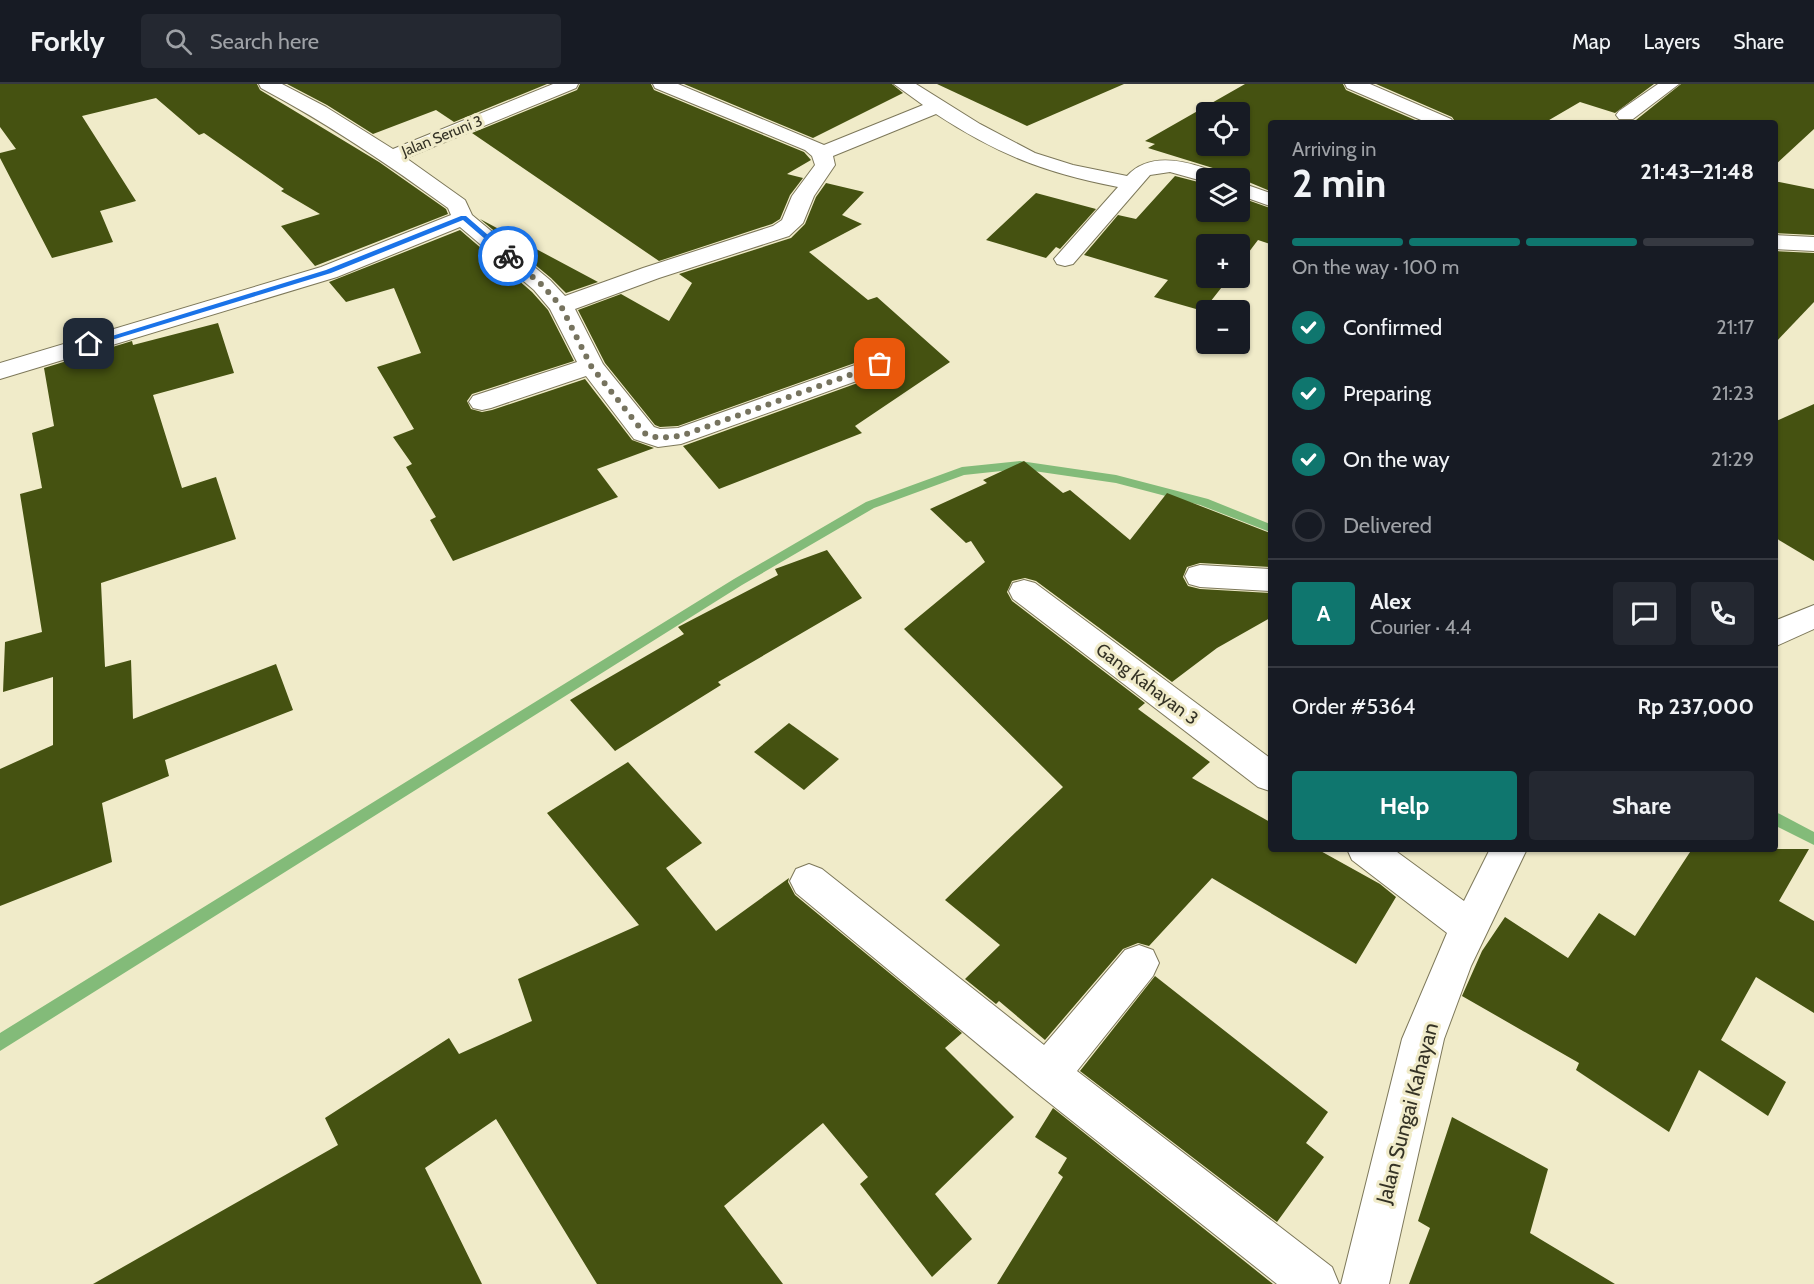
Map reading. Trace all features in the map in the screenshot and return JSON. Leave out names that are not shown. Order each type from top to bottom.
[{"type":"street","points":[[268,84],[319,111],[390,157]]},
{"type":"street","name":"Jalan Seruni 3","points":[[390,157],[569,84]]},
{"type":"street","points":[[561,306],[651,273],[781,231],[792,223],[803,196],[825,165],[822,153],[813,146],[662,84]]},
{"type":"street","points":[[903,84],[999,143],[1046,164],[1132,183]]},
{"type":"street","points":[[1354,84],[1436,120]]},
{"type":"street","points":[[1626,115],[1670,84]]},
{"type":"street","points":[[822,153],[938,106]]},
{"type":"street","name":"Jalan Seruni 3","points":[[390,157],[458,205],[463,218],[542,285],[561,306],[591,366],[644,433],[658,438],[681,436],[880,364]]},
{"type":"street","points":[[1065,259],[1143,171],[1152,167],[1164,166],[1196,172]]},
{"type":"street","points":[[1250,192],[1268,199]]},
{"type":"street","points":[[0,371],[329,272],[463,218]]},
{"type":"street","points":[[1778,242],[1814,244]]},
{"type":"street","points":[[482,402],[591,366]]},
{"type":"street","points":[[1200,576],[1268,580]]},
{"type":"street","name":"Gang Kahayan 3","points":[[1024,591],[1268,775]]},
{"type":"street","points":[[1778,633],[1814,616]]},
{"type":"street","points":[[1369,852],[1470,928]]},
{"type":"street","name":"Jalan Sungai Kahayan","points":[[1365,1284],[1423,1039],[1454,962],[1508,852]]},
{"type":"street","points":[[809,881],[1047,1074],[1315,1284]]},
{"type":"street","points":[[1047,1074],[1139,963]]},
{"type":"building","points":[[0,84],[257,84],[260,90],[379,162],[446,209],[448,214],[315,266],[281,226],[320,214],[281,191],[284,189],[204,133],[199,135],[156,98],[82,116],[136,201],[100,211],[113,242],[52,258],[0,158],[0,153],[16,149],[0,127]]},
{"type":"building","points":[[287,84],[547,84],[454,122],[436,110],[373,134],[327,105]]},
{"type":"building","points":[[580,84],[651,84],[654,90],[804,152],[811,160],[787,174],[803,178],[790,195],[780,219],[772,224],[659,261],[472,133],[577,90]]},
{"type":"building","points":[[684,84],[892,84],[903,93],[813,138]]},
{"type":"building","points":[[937,84],[1124,84],[1027,126]]},
{"type":"building","points":[[1245,84],[1343,84],[1346,90],[1415,120],[1268,120],[1268,190],[1250,183],[1250,168],[1213,168],[1148,148],[1155,144],[1145,141],[1196,112],[1196,156],[1250,156],[1250,102],[1213,102]]},
{"type":"building","points":[[1376,84],[1654,84],[1615,113],[1580,102],[1549,120],[1454,120],[1452,117]]},
{"type":"building","points":[[1681,84],[1814,84],[1814,129],[1778,162],[1778,120],[1636,120]]},
{"type":"building","points":[[1175,176],[1196,181],[1196,222],[1250,222],[1250,201],[1268,207],[1268,243],[1258,240],[1250,251],[1250,234],[1196,234],[1196,288],[1221,288],[1212,300],[1196,300],[1196,309],[1154,297],[1168,280],[1084,255],[1118,215],[1136,219]]},
{"type":"building","points":[[1778,182],[1814,189],[1814,235],[1778,233]]},
{"type":"building","points":[[826,183],[864,192],[842,215],[862,224],[809,252],[868,300],[877,297],[950,362],[855,426],[862,433],[719,489],[683,446],[891,371],[896,363],[891,357],[880,354],[678,426],[660,427],[655,425],[605,363],[578,310],[621,294],[669,321],[692,283],[679,274],[791,238],[805,224],[816,197]]},
{"type":"building","points":[[1036,193],[1096,209],[1060,249],[1056,247],[1046,258],[986,240]]},
{"type":"building","points":[[480,219],[598,282],[566,293]]},
{"type":"building","points":[[460,230],[532,292],[548,310],[574,361],[472,394],[467,401],[471,409],[482,412],[492,410],[585,379],[632,440],[654,448],[597,469],[618,497],[453,561],[430,520],[436,517],[406,467],[412,464],[393,437],[414,429],[377,367],[421,353],[394,288],[346,302],[329,282]]},
{"type":"building","points":[[1778,251],[1814,253],[1814,302],[1778,340]]},
{"type":"building","points":[[218,323],[234,373],[153,395],[182,488],[216,477],[236,539],[101,583],[105,667],[131,660],[133,719],[276,664],[293,710],[165,760],[169,776],[102,803],[112,862],[0,906],[0,769],[53,745],[53,677],[3,692],[5,642],[42,632],[20,494],[42,488],[32,433],[54,426],[44,368],[132,341],[133,345]]},
{"type":"building","points":[[1814,404],[1814,561],[1778,539],[1778,420]]},
{"type":"building","points":[[1024,461],[1063,493],[1070,490],[1130,540],[1167,493],[1268,532],[1268,567],[1200,563],[1187,567],[1183,577],[1188,586],[1200,589],[1268,593],[1268,619],[1217,648],[1172,682],[1036,581],[1025,578],[1012,581],[1007,592],[1012,601],[1145,703],[1138,709],[1210,762],[1192,778],[1268,821],[1268,852],[1322,852],[1380,884],[1396,897],[1356,964],[1212,878],[1149,946],[1138,943],[1123,949],[1045,1040],[999,1001],[996,1004],[965,979],[1000,945],[945,900],[1063,787],[904,629],[985,562],[971,541],[966,543],[930,509],[987,483],[983,480]]},
{"type":"building","points":[[827,550],[862,598],[718,682],[721,685],[615,751],[570,700],[684,634],[678,627],[778,575],[775,569]]},
{"type":"building","points":[[789,723],[839,759],[804,790],[754,752]]},
{"type":"building","points":[[628,762],[702,843],[666,868],[716,931],[789,878],[788,882],[795,895],[962,1033],[945,1048],[1014,1117],[935,1194],[972,1239],[932,1277],[860,1184],[868,1177],[823,1123],[724,1206],[783,1284],[597,1284],[496,1119],[425,1168],[482,1284],[93,1284],[338,1145],[325,1118],[449,1038],[459,1054],[532,1021],[518,979],[639,925],[547,813]]},
{"type":"building","points":[[1778,849],[1809,849],[1779,901],[1814,921],[1814,1013],[1756,977],[1721,1040],[1786,1082],[1768,1116],[1699,1070],[1669,1132],[1576,1070],[1579,1063],[1462,996],[1482,951],[1505,917],[1568,958],[1599,913],[1635,936],[1690,852],[1778,852]]},
{"type":"building","points":[[1155,976],[1328,1112],[1306,1143],[1324,1157],[1277,1222],[1080,1071]]},
{"type":"building","points":[[1053,1108],[1273,1284],[997,1284],[1063,1177],[1058,1173],[1067,1158],[1035,1137]]},
{"type":"building","points":[[1452,1117],[1548,1169],[1530,1233],[1615,1284],[1409,1284],[1430,1228],[1418,1221]]},
{"type":"waterway","points":[[0,1043],[738,582],[870,505],[962,471],[1020,465],[1116,479],[1204,502],[1268,527]]},
{"type":"waterway","points":[[1778,819],[1814,839]]},
{"type":"way so far","points":[[508,256],[542,285],[561,306],[591,366],[644,433],[658,438],[681,436],[880,364]]},
{"type":"route","points":[[89,344],[329,272],[463,218],[508,256]]}]
